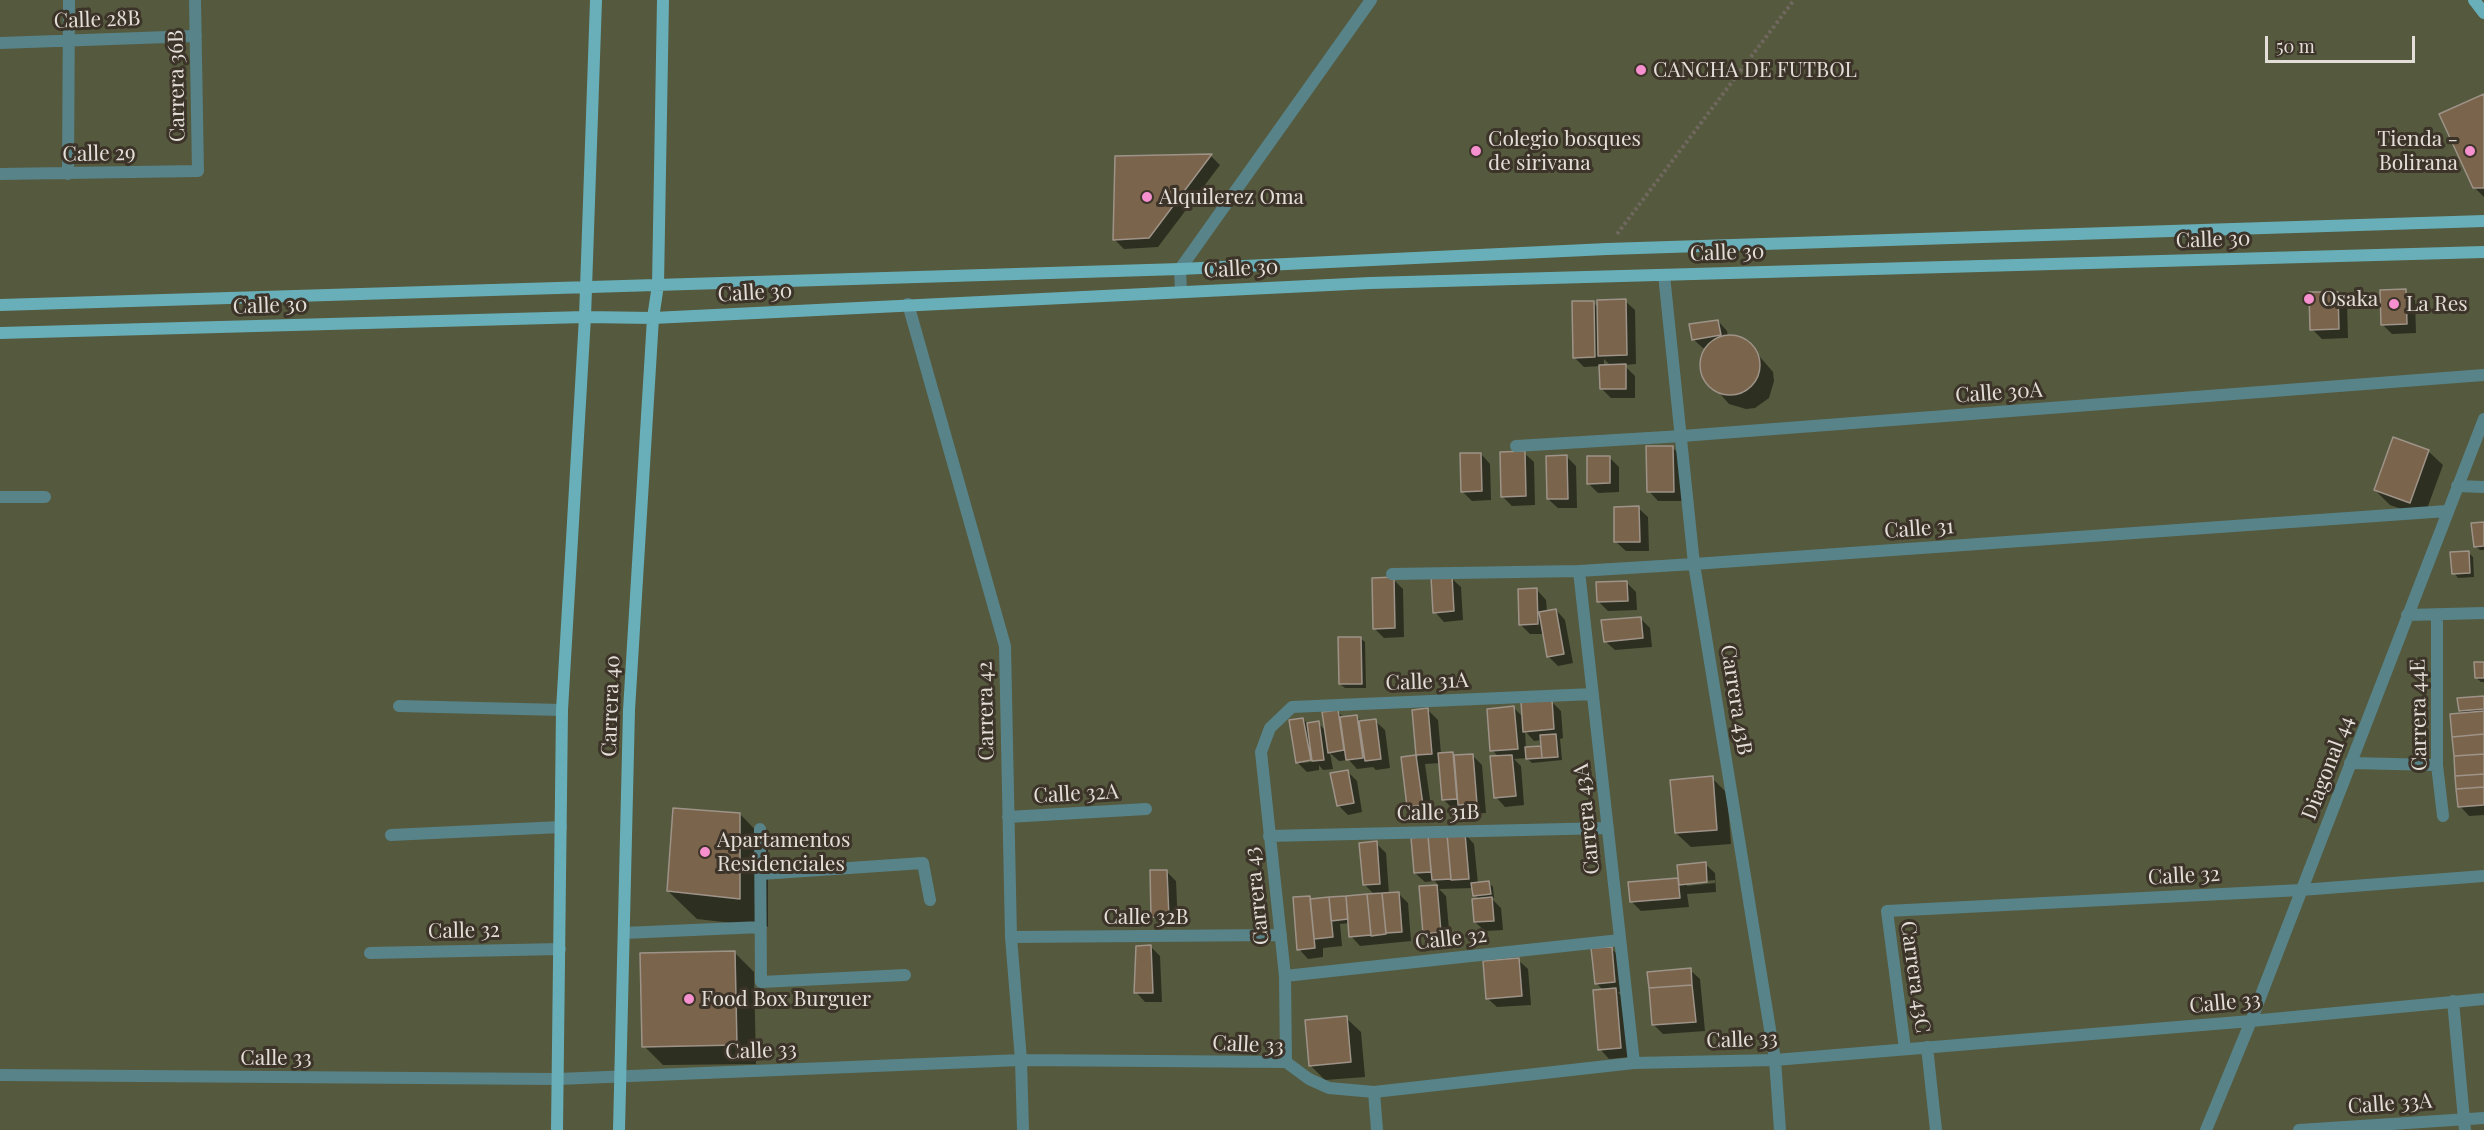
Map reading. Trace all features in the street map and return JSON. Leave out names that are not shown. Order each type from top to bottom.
[{"type":"main road","points":[[557,1130],[562,710],[585,317],[596,0]]},
{"type":"main road","name":"Carrera 40","points":[[619,1130],[629,710],[653,318],[658,285],[663,0]]},
{"type":"main road","points":[[2474,0],[2484,13]]},
{"type":"main road","name":"Calle 30","points":[[0,304],[1180,269],[1606,249],[2484,221]]},
{"type":"main road","name":"Calle 30","points":[[0,333],[585,317],[653,318],[1370,283],[2484,252]]},
{"type":"street","points":[[68,174],[69,0]]},
{"type":"street","name":"Carrera 36B","points":[[195,0],[198,171]]},
{"type":"street","points":[[1181,292],[1180,269],[1371,0]]},
{"type":"street","name":"Calle 28B","points":[[0,43],[196,36]]},
{"type":"street","name":"Calle 29","points":[[0,174],[198,171]]},
{"type":"street","name":"Carrera 43B","points":[[1664,275],[1694,564],[1775,1059],[1780,1130]]},
{"type":"street","name":"Carrera 42","points":[[908,304],[1005,646],[1011,937],[1021,1060],[1023,1130]]},
{"type":"street","name":"Calle 30A","points":[[1516,447],[2484,375]]},
{"type":"street","name":"Diagonal 44","points":[[2206,1130],[2251,1021],[2484,419]]},
{"type":"street","points":[[2457,486],[2484,487]]},
{"type":"street","points":[[0,497],[45,496]]},
{"type":"street","name":"Calle 31","points":[[1392,574],[1579,571],[2447,511]]},
{"type":"street","name":"Carrera 43A","points":[[1579,571],[1634,1063]]},
{"type":"street","points":[[2407,615],[2484,613]]},
{"type":"street","name":"Carrera 44E","points":[[2438,614],[2437,765],[2443,816]]},
{"type":"street","name":"Calle 31A","points":[[1270,728],[1292,707],[1593,694]]},
{"type":"street","points":[[399,706],[562,710]]},
{"type":"street","name":"Carrera 43","points":[[1270,728],[1261,752],[1285,976],[1286,1062]]},
{"type":"street","points":[[2350,763],[2437,765]]},
{"type":"street","name":"Calle 32A","points":[[1008,817],[1146,809]]},
{"type":"street","points":[[391,836],[561,827]]},
{"type":"street","name":"Calle 31B","points":[[1269,836],[1608,828]]},
{"type":"street","points":[[760,829],[761,982],[905,975]]},
{"type":"street","points":[[761,874],[923,862],[930,900]]},
{"type":"street","name":"Calle 32","points":[[1887,911],[2301,890],[2484,876]]},
{"type":"street","name":"Carrera 43C","points":[[1887,911],[1905,1049]]},
{"type":"street","points":[[624,933],[761,927]]},
{"type":"street","name":"Calle 32B","points":[[1011,937],[1281,935]]},
{"type":"street","name":"Calle 32","points":[[1285,976],[1620,940]]},
{"type":"street","name":"Calle 32","points":[[370,953],[560,949]]},
{"type":"street","name":"Calle 33","points":[[0,1075],[558,1079],[1021,1060],[1286,1062],[1309,1079],[1329,1088],[1374,1092],[1634,1063],[1775,1059],[2251,1021],[2484,999]]},
{"type":"street","points":[[2453,1001],[2464,1124]]},
{"type":"street","name":"Carrera 43C","points":[[1927,1047],[1936,1130]]},
{"type":"street","points":[[1374,1092],[1377,1130]]},
{"type":"street","name":"Calle 33A","points":[[2299,1130],[2464,1124],[2484,1118]]},
{"type":"path","points":[[1606,249],[1794,0]]},
{"type":"green space","points":[[0,0],[2484,0],[2484,1130],[0,1130]]},
{"type":"building","name":"Tienda - Bolirana","points":[[2484,94],[2484,188],[2473,188],[2439,114]]},
{"type":"building","name":"Alquilerez Oma","points":[[1212,154],[1149,238],[1113,240],[1115,156]]},
{"type":"building","points":[[2406,289],[2407,324],[2381,325],[2380,290]]},
{"type":"building","points":[[2309,292],[2338,292],[2339,329],[2310,330]]},
{"type":"building","points":[[1626,299],[1627,355],[1598,356],[1597,300]]},
{"type":"building","points":[[1572,301],[1594,301],[1595,357],[1573,358]]},
{"type":"building","points":[[1718,320],[1721,335],[1692,340],[1689,324]]},
{"type":"building","points":[[1730,335],[1747,340],[1755,348],[1760,365],[1755,382],[1747,390],[1730,395],[1713,390],[1705,382],[1700,365],[1705,348],[1713,340]]},
{"type":"building","points":[[1626,364],[1626,389],[1600,389],[1599,365]]},
{"type":"building","points":[[2393,437],[2429,450],[2410,503],[2374,490]]},
{"type":"building","points":[[1646,446],[1673,446],[1674,492],[1647,492]]},
{"type":"building","points":[[1525,451],[1526,496],[1501,497],[1500,452]]},
{"type":"building","points":[[1460,453],[1481,453],[1482,491],[1461,492]]},
{"type":"building","points":[[1567,455],[1568,499],[1547,499],[1546,456]]},
{"type":"building","points":[[1587,456],[1610,456],[1610,483],[1587,484]]},
{"type":"building","points":[[1639,506],[1640,542],[1614,542],[1614,507]]},
{"type":"building","points":[[2484,522],[2484,546],[2474,547],[2471,523]]},
{"type":"building","points":[[2469,551],[2470,573],[2452,574],[2450,552]]},
{"type":"building","points":[[1452,576],[1454,611],[1433,613],[1431,577]]},
{"type":"building","points":[[1394,577],[1395,628],[1373,629],[1372,578]]},
{"type":"building","points":[[1627,581],[1628,601],[1597,602],[1596,582]]},
{"type":"building","points":[[1537,588],[1538,624],[1519,625],[1518,589]]},
{"type":"building","points":[[1556,609],[1564,654],[1547,657],[1539,612]]},
{"type":"building","points":[[1641,617],[1643,638],[1604,642],[1601,620]]},
{"type":"building","points":[[1338,637],[1361,637],[1362,684],[1339,684]]},
{"type":"building","points":[[2474,662],[2484,662],[2484,678],[2475,678]]},
{"type":"building","points":[[2484,696],[2484,709],[2459,711],[2457,698]]},
{"type":"building","points":[[1552,700],[1554,729],[1523,732],[1521,702]]},
{"type":"building","points":[[1514,706],[1518,749],[1490,751],[1487,709]]},
{"type":"building","points":[[1428,708],[1432,754],[1416,755],[1412,710]]},
{"type":"building","points":[[1338,710],[1344,750],[1328,753],[1322,712]]},
{"type":"building","points":[[2484,711],[2484,734],[2452,737],[2450,714]]},
{"type":"building","points":[[1357,715],[1363,758],[1346,760],[1340,717]]},
{"type":"building","points":[[1303,718],[1311,760],[1296,763],[1289,720]]},
{"type":"building","points":[[1376,719],[1381,759],[1365,761],[1359,721]]},
{"type":"building","points":[[1319,721],[1324,760],[1312,761],[1307,723]]},
{"type":"building","points":[[1556,734],[1558,757],[1542,758],[1540,735]]},
{"type":"building","points":[[2484,734],[2484,754],[2454,756],[2452,737]]},
{"type":"building","points":[[1541,746],[1542,758],[1526,759],[1525,747]]},
{"type":"building","points":[[1453,752],[1457,799],[1442,800],[1438,753]]},
{"type":"building","points":[[1473,754],[1477,804],[1458,805],[1454,755]]},
{"type":"building","points":[[2484,754],[2484,774],[2455,776],[2454,756]]},
{"type":"building","points":[[1416,755],[1423,805],[1407,807],[1401,757]]},
{"type":"building","points":[[1512,755],[1516,796],[1494,798],[1490,756]]},
{"type":"building","points":[[1348,770],[1354,803],[1337,806],[1330,773]]},
{"type":"building","points":[[2484,774],[2484,787],[2456,789],[2455,776]]},
{"type":"building","points":[[1713,776],[1717,830],[1675,833],[1670,780]]},
{"type":"building","points":[[2484,787],[2484,805],[2458,807],[2456,789]]},
{"type":"building","name":"Apartamentos Residenciales","points":[[673,808],[740,813],[740,899],[667,891]]},
{"type":"building","points":[[1465,833],[1469,879],[1451,880],[1447,834]]},
{"type":"building","points":[[1447,834],[1451,879],[1432,880],[1428,836]]},
{"type":"building","points":[[1428,836],[1431,872],[1414,873],[1411,838]]},
{"type":"building","points":[[1377,841],[1380,884],[1363,885],[1359,843]]},
{"type":"building","points":[[1706,862],[1707,882],[1679,885],[1677,865]]},
{"type":"building","points":[[1150,870],[1167,870],[1169,918],[1151,917]]},
{"type":"building","points":[[1678,878],[1680,898],[1630,902],[1628,882]]},
{"type":"building","points":[[1489,881],[1491,894],[1473,896],[1471,883]]},
{"type":"building","points":[[1437,885],[1441,932],[1423,934],[1419,886]]},
{"type":"building","points":[[1399,892],[1402,932],[1386,933],[1382,893]]},
{"type":"building","points":[[1382,893],[1386,934],[1371,936],[1367,894]]},
{"type":"building","points":[[1367,894],[1371,935],[1349,937],[1346,896]]},
{"type":"building","points":[[1310,896],[1315,948],[1297,950],[1293,897]]},
{"type":"building","points":[[1346,896],[1348,919],[1331,921],[1329,897]]},
{"type":"building","points":[[1329,897],[1333,937],[1314,939],[1310,899]]},
{"type":"building","points":[[1492,897],[1494,921],[1474,922],[1472,899]]},
{"type":"building","points":[[1151,945],[1153,993],[1134,993],[1136,946]]},
{"type":"building","points":[[1612,947],[1615,982],[1595,984],[1591,948]]},
{"type":"building","name":"Food Box Burguer","points":[[735,951],[737,1045],[642,1047],[640,953]]},
{"type":"building","points":[[1519,958],[1522,996],[1486,999],[1483,961]]},
{"type":"building","points":[[1691,968],[1692,985],[1649,988],[1647,972]]},
{"type":"building","points":[[1692,985],[1696,1022],[1652,1025],[1649,988]]},
{"type":"building","points":[[1616,988],[1621,1048],[1598,1050],[1593,990]]},
{"type":"building","points":[[1347,1016],[1351,1062],[1309,1066],[1305,1020]]},
{"type":"place","name":"CANCHA DE FUTBOL","points":[[1641,70]]},
{"type":"place","name":"Colegio bosques de sirivana","points":[[1476,151]]},
{"type":"place","name":"Tienda - Bolirana","points":[[2470,151]]},
{"type":"place","name":"Alquilerez Oma","points":[[1147,197]]},
{"type":"place","name":"Osaka","points":[[2309,299]]},
{"type":"place","name":"La Res","points":[[2394,304]]},
{"type":"place","name":"Apartamentos Residenciales","points":[[705,852]]},
{"type":"place","name":"Food Box Burguer","points":[[689,999]]}]
